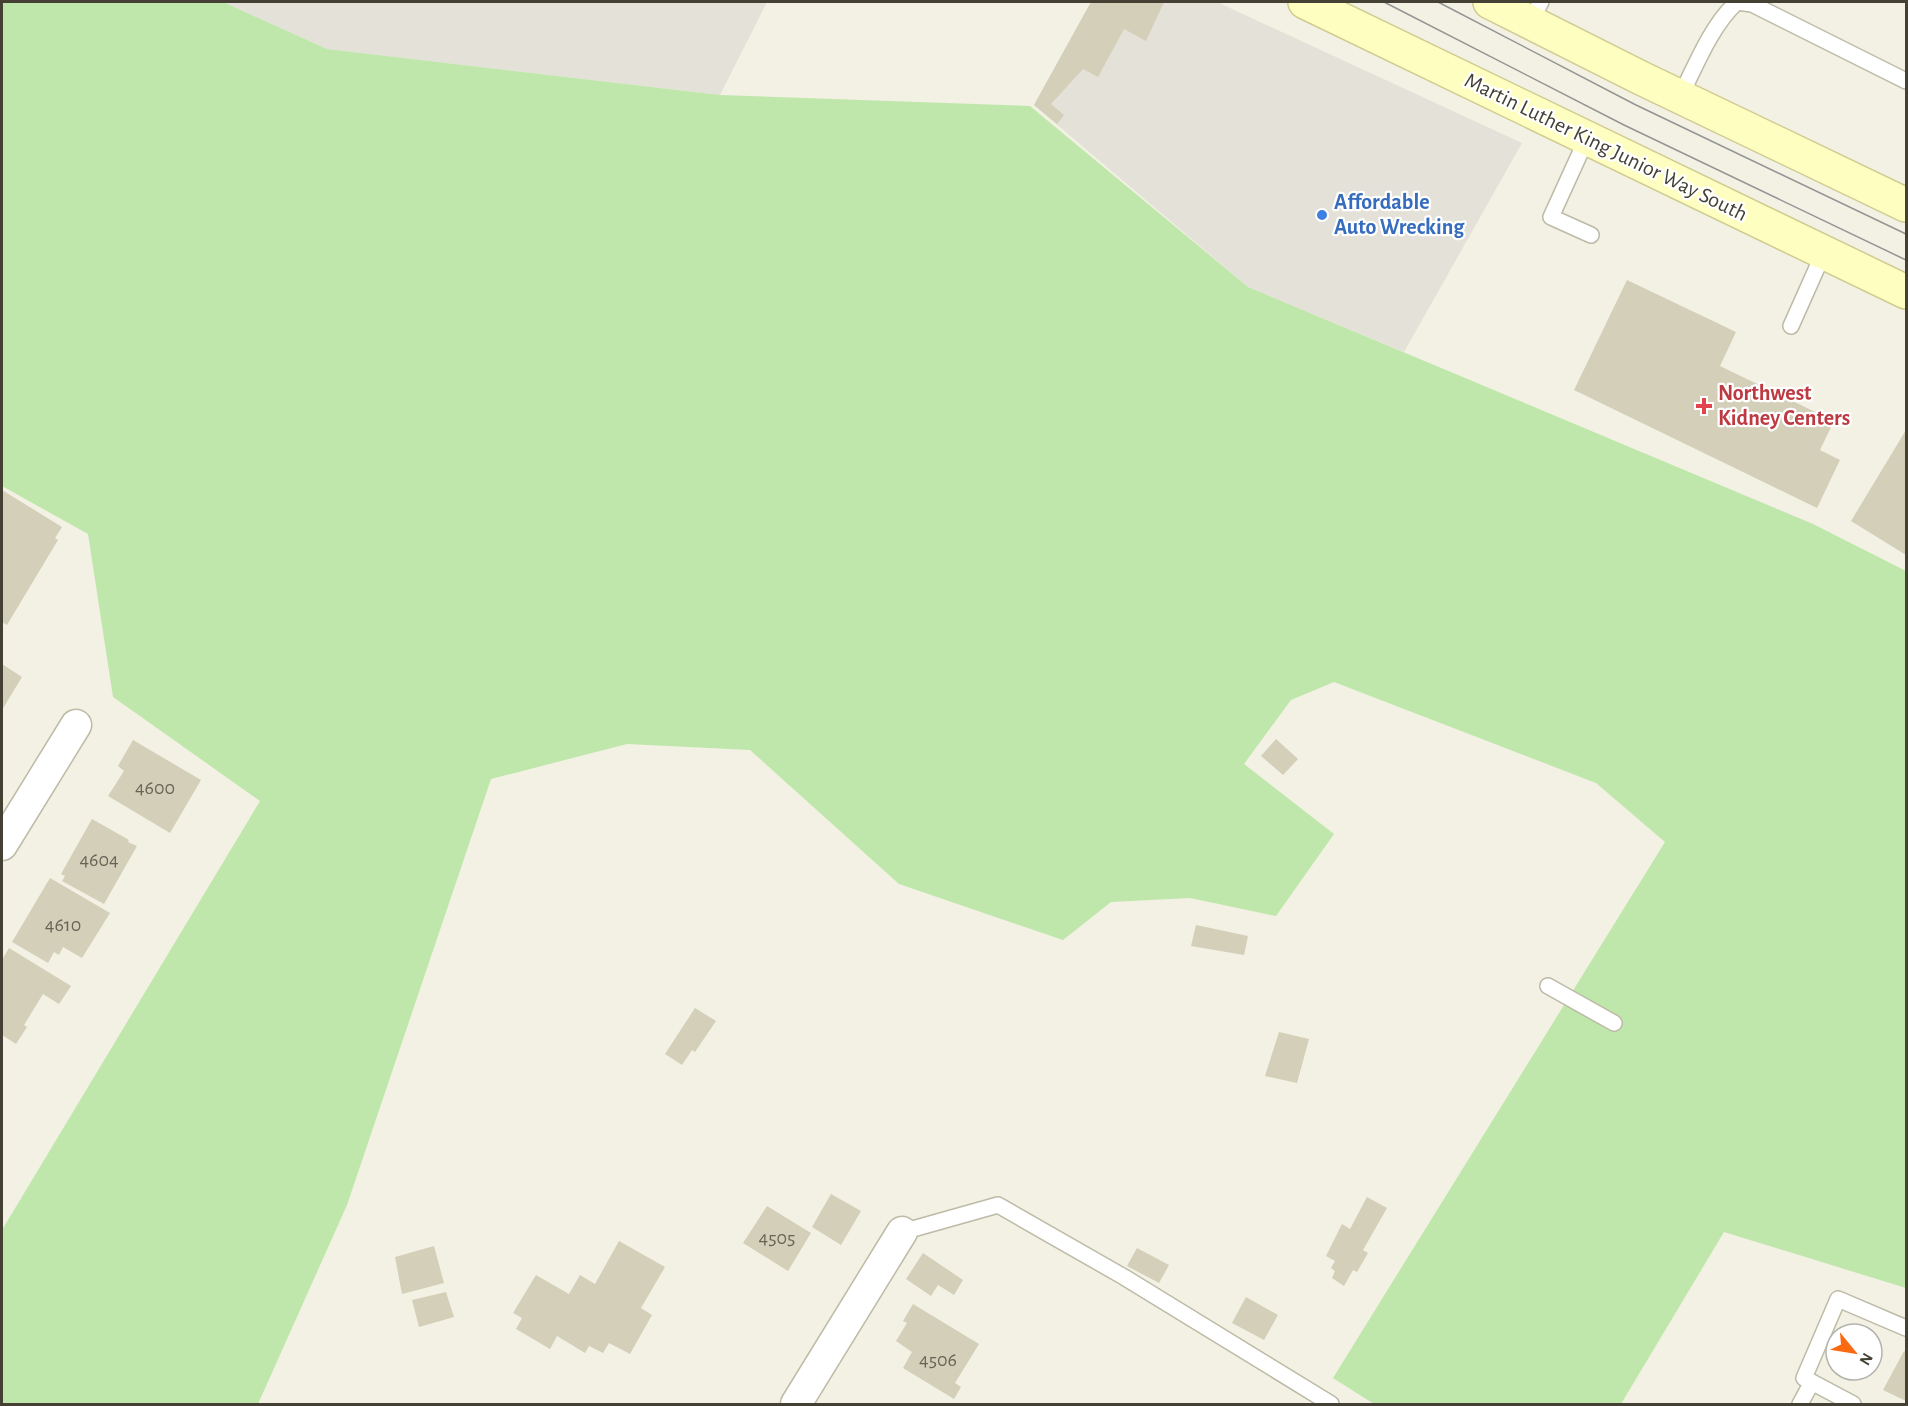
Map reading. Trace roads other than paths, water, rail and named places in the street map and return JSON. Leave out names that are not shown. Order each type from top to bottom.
[{"type":"main road","name":"Martin Luther King Junior Way South","points":[[1305,2],[1906,292]]},
{"type":"main road","points":[[1490,2],[1535,12],[1680,97],[1906,205]]},
{"type":"street","points":[[2,845],[76,725]]},
{"type":"street","points":[[796,1404],[902,1232]]},
{"type":"lane","points":[[1680,97],[1709,40],[1726,12],[1737,2],[1752,3],[1906,81]]},
{"type":"lane","points":[[1587,138],[1551,217],[1591,235]]},
{"type":"lane","points":[[1791,326],[1824,252]]},
{"type":"lane","points":[[1548,986],[1614,1023]]},
{"type":"lane","points":[[902,1232],[998,1205],[1124,1277],[1323,1402]]},
{"type":"lane","points":[[1853,1404],[1804,1377],[1838,1299],[1906,1328]]},
{"type":"lane","points":[[1800,1404],[1812,1382]]},
{"type":"tram line","points":[[1384,2],[1624,125],[1906,260]]},
{"type":"tram line","points":[[1438,2],[1636,105],[1906,234]]},
{"type":"place","name":"Affordable Auto Wrecking","points":[[1322,215]]},
{"type":"place","name":"Northwest Kidney Centers","points":[[1704,406]]}]
